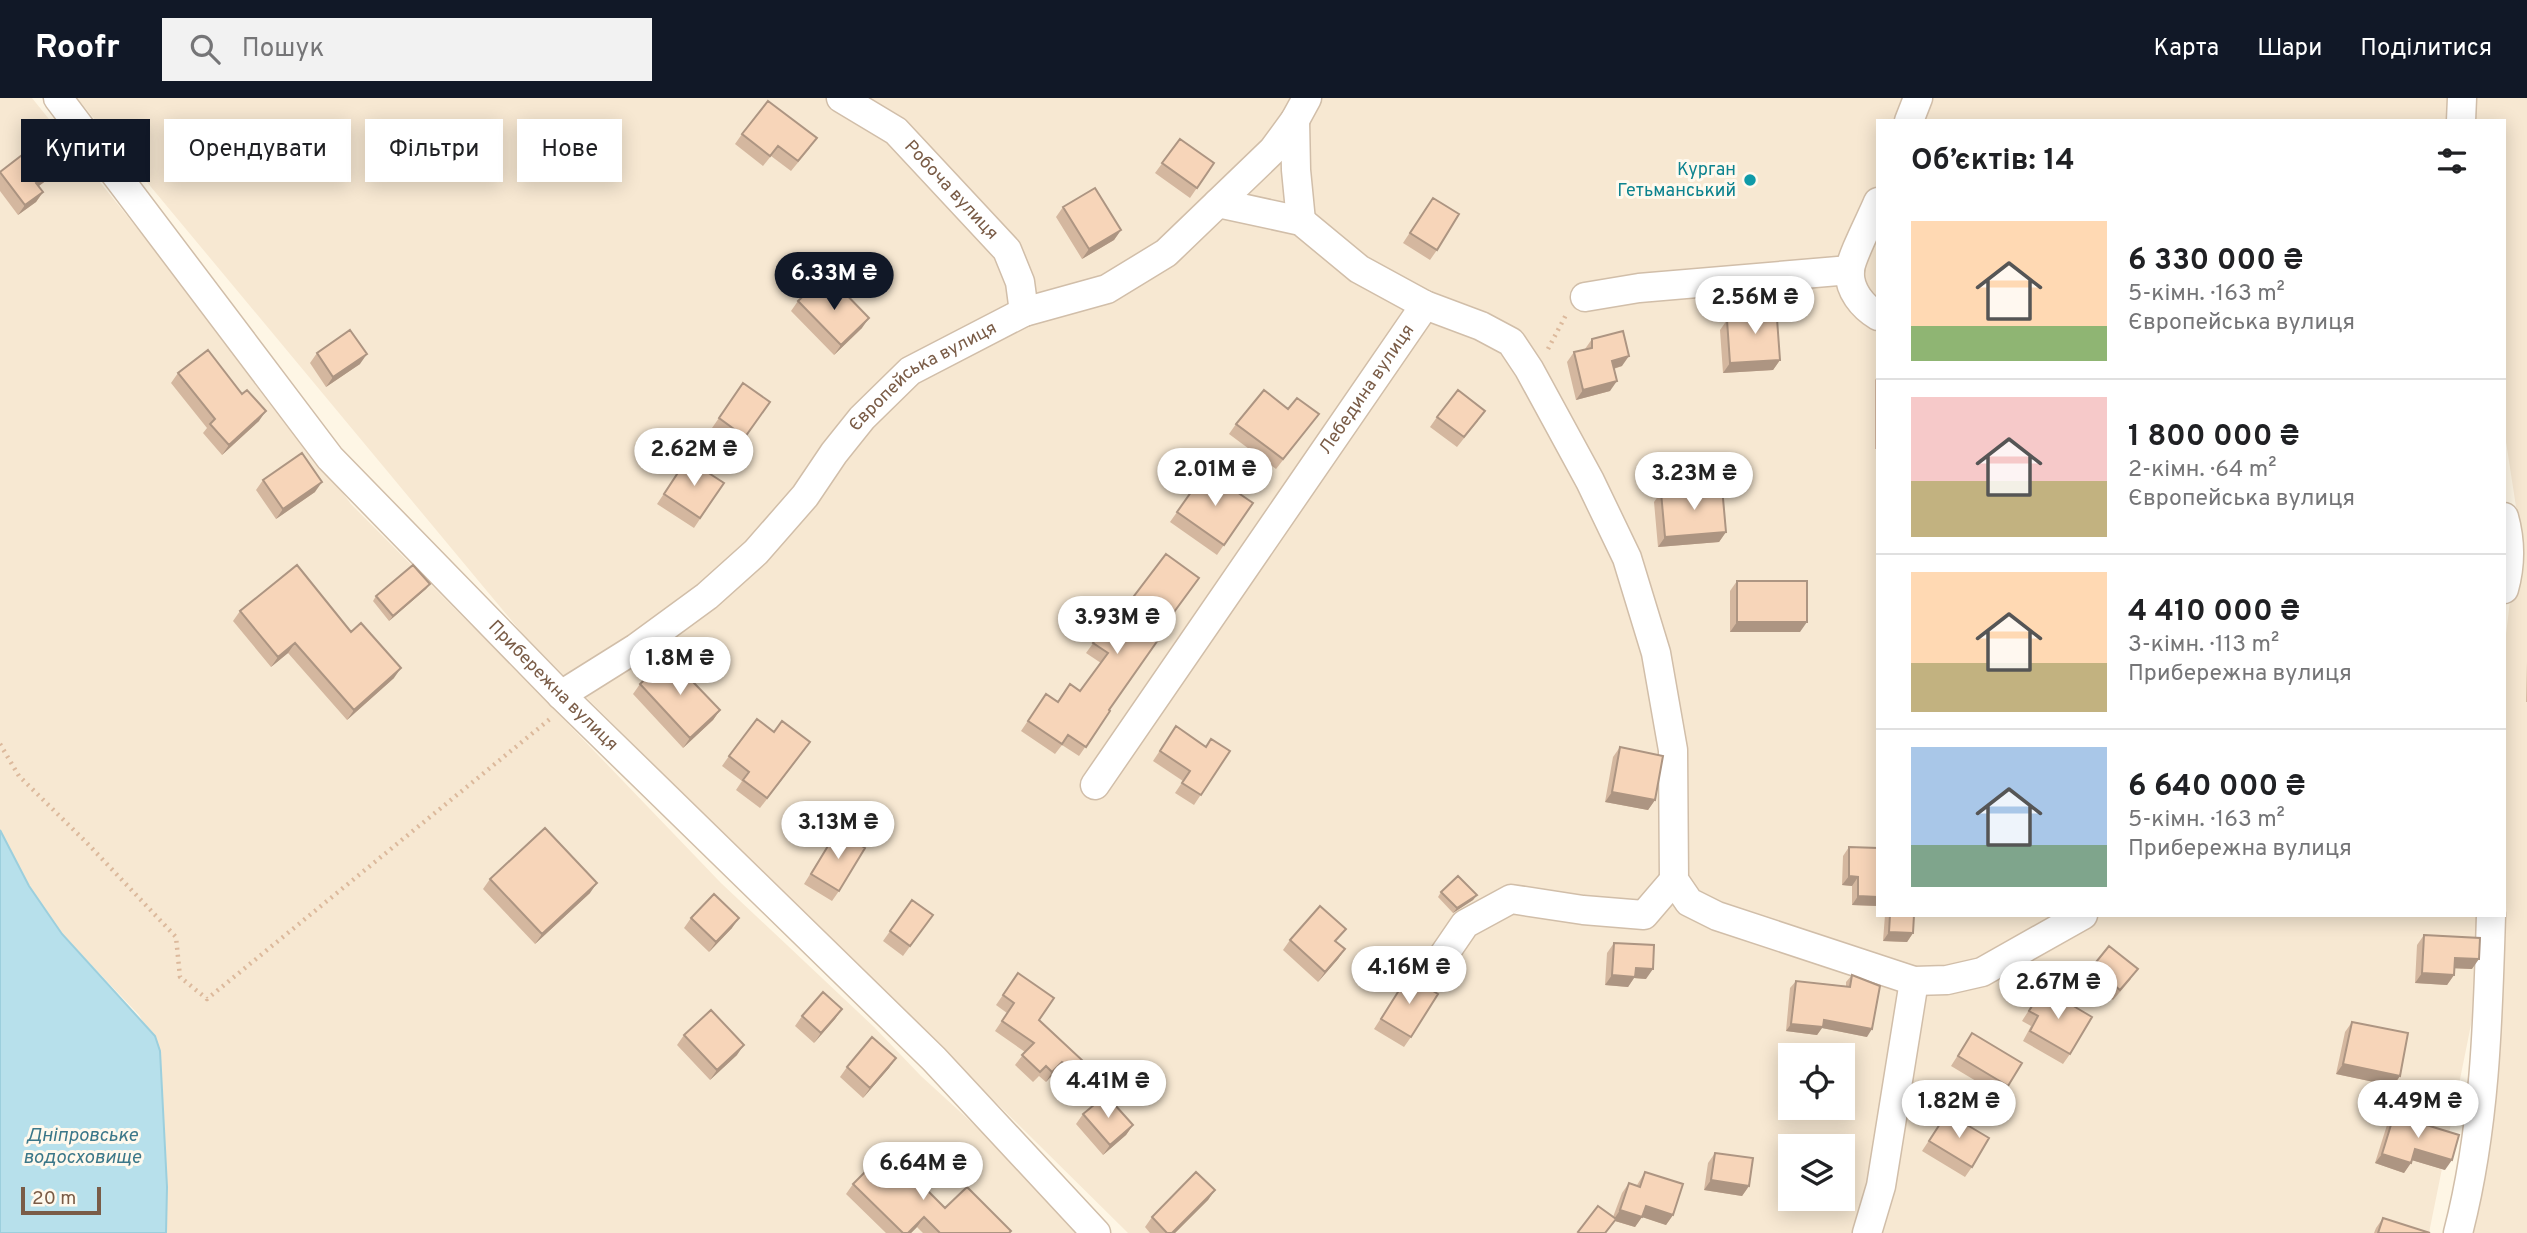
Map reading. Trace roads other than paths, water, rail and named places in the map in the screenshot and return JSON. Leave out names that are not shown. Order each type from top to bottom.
[{"type":"street","name":"Прибережна вулиця","points":[[58,98],[330,458],[566,699],[934,1059],[1096,1233]]},
{"type":"street","name":"Робоча вулиця","points":[[841,98],[896,131],[1007,250],[1020,282],[1024,312]]},
{"type":"street","points":[[1910,119],[1918,98]]},
{"type":"street","points":[[2461,119],[2462,98]]},
{"type":"street","name":"Європейська вулиця","points":[[566,699],[708,596],[756,552],[805,496],[862,418],[911,371],[1024,312],[1107,289],[1166,253],[1273,150],[1301,109]]},
{"type":"street","points":[[1301,109],[1296,170],[1301,221]]},
{"type":"street","points":[[1218,203],[1301,221],[1359,269],[1425,305],[1482,326],[1511,342],[1529,369],[1590,481],[1627,558],[1656,653],[1673,750],[1674,880],[1689,902],[1717,916],[1914,981],[1947,980],[1982,972],[2080,917]]},
{"type":"street","points":[[1876,207],[1850,270],[1854,290],[1864,307],[1876,315]]},
{"type":"street","points":[[1585,297],[1639,288],[1850,270]]},
{"type":"street","name":"Лебедина вулиця","points":[[1095,785],[1425,305]]},
{"type":"street","points":[[2506,524],[2510,539],[2506,582]]},
{"type":"street","points":[[1439,962],[1465,923],[1511,900],[1644,915],[1674,880]]},
{"type":"street","points":[[2458,1233],[2467,1198],[2485,1075],[2491,917]]},
{"type":"street","points":[[1867,1233],[1881,1186],[1914,981]]},
{"type":"water","name":"Дніпровське водосховище","points":[[0,830],[29,886],[62,934],[155,1036],[160,1051],[167,1187],[166,1233],[0,1233]]},
{"type":"place","name":"Курган Гетьманський","points":[[1750,180]]}]
